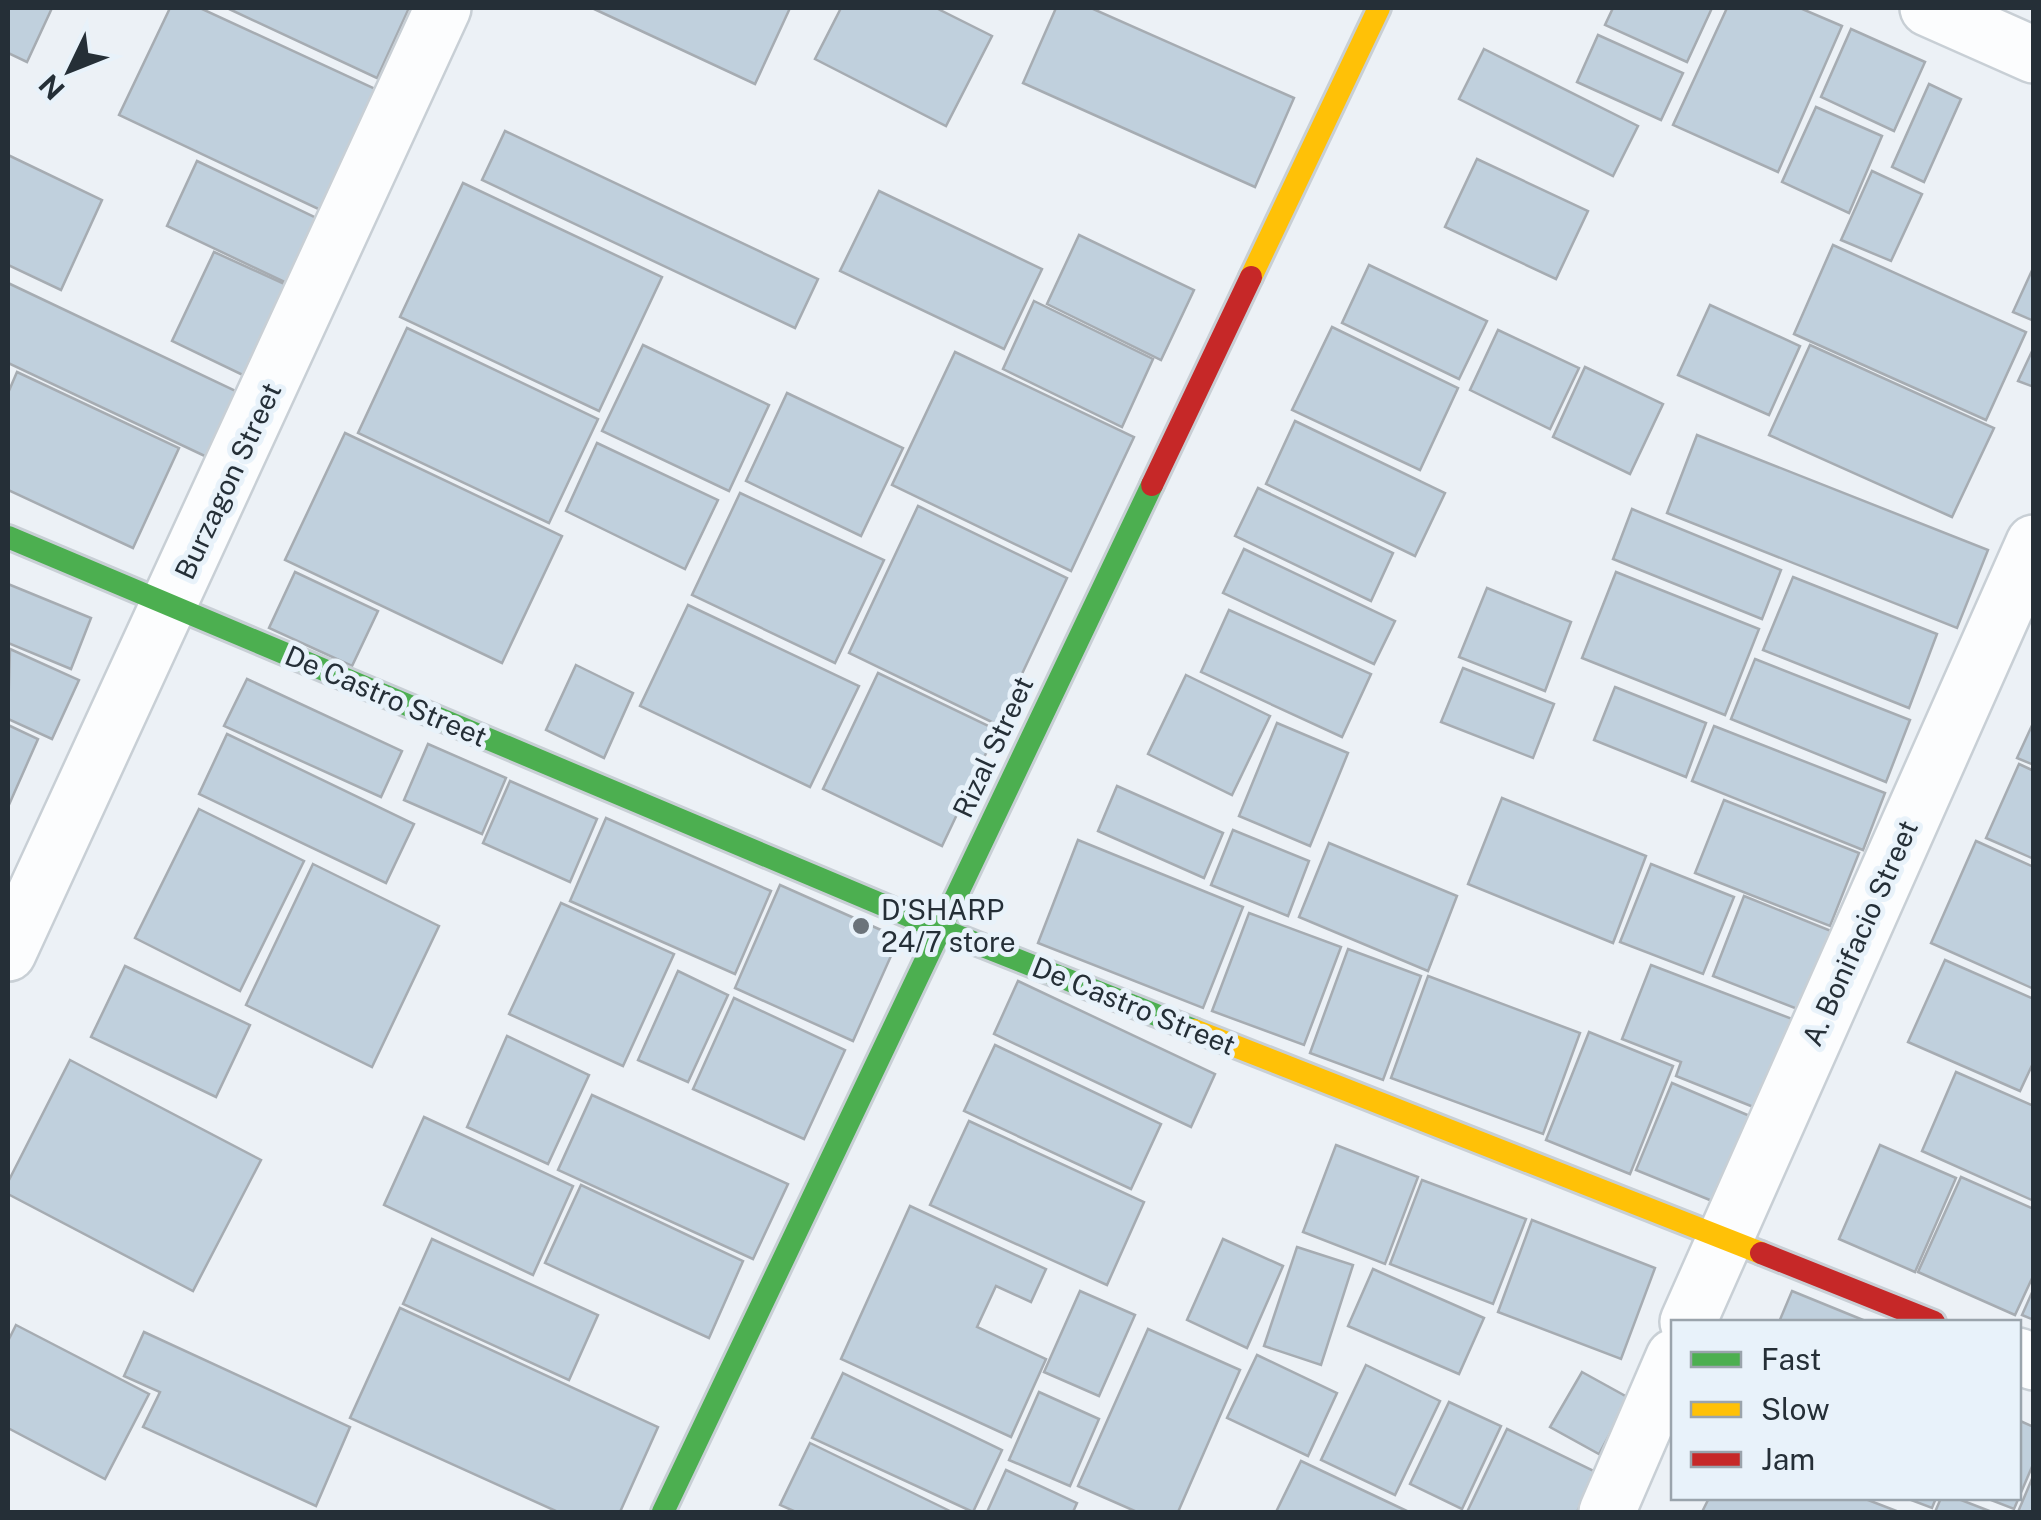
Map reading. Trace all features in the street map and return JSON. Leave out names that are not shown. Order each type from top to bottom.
[{"type":"street","name":"Burzagon Street","points":[[8,953],[444,8]]},
{"type":"street","name":"Rizal Street","points":[[662,1512],[1379,8]]},
{"type":"street","points":[[1928,8],[2034,55]]},
{"type":"street","name":"De Castro Street","points":[[8,536],[940,928],[1929,1320]]},
{"type":"street","name":"A. Bonifacio Street","points":[[1689,1320],[2034,544]]},
{"type":"street","points":[[1607,1512],[1671,1363]]},
{"type":"building","points":[[8,8],[52,8],[27,62],[8,53]]},
{"type":"building","points":[[170,8],[200,8],[382,92],[327,213],[119,115]]},
{"type":"building","points":[[227,8],[409,8],[377,78]]},
{"type":"building","points":[[592,8],[790,8],[755,84]]},
{"type":"building","points":[[841,8],[936,8],[992,36],[946,126],[815,59]]},
{"type":"building","points":[[1056,8],[1091,8],[1294,98],[1255,187],[1023,83]]},
{"type":"building","points":[[1613,8],[1712,8],[1687,62],[1605,25]]},
{"type":"building","points":[[1727,8],[1800,8],[1842,26],[1778,172],[1673,125]]},
{"type":"building","points":[[1851,29],[1925,62],[1894,131],[1821,97]]},
{"type":"building","points":[[1598,35],[1683,73],[1661,120],[1577,82]]},
{"type":"building","points":[[1484,49],[1638,126],[1613,176],[1459,99]]},
{"type":"building","points":[[1929,84],[1961,99],[1924,182],[1892,167]]},
{"type":"building","points":[[1816,107],[1882,136],[1849,213],[1782,182]]},
{"type":"building","points":[[505,131],[818,279],[795,328],[482,180]]},
{"type":"building","points":[[8,155],[102,200],[61,290],[8,265]]},
{"type":"building","points":[[1477,159],[1588,211],[1556,279],[1445,227]]},
{"type":"building","points":[[197,161],[323,221],[293,286],[167,226]]},
{"type":"building","points":[[1872,171],[1922,194],[1891,261],[1841,240]]},
{"type":"building","points":[[463,183],[662,277],[599,411],[400,317]]},
{"type":"building","points":[[879,191],[1042,269],[1004,349],[840,271]]},
{"type":"building","points":[[1079,235],[1194,290],[1161,360],[1047,304]]},
{"type":"building","points":[[1833,245],[2026,332],[1986,420],[1794,334]]},
{"type":"building","points":[[214,252],[289,286],[247,377],[172,341]]},
{"type":"building","points":[[1369,265],[1487,321],[1459,379],[1342,323]]},
{"type":"building","points":[[2034,266],[2034,321],[2013,312]]},
{"type":"building","points":[[8,283],[240,393],[209,458],[8,363]]},
{"type":"building","points":[[1034,301],[1153,359],[1122,427],[1003,369]]},
{"type":"building","points":[[1710,305],[1800,346],[1769,415],[1678,375]]},
{"type":"building","points":[[1332,327],[1458,388],[1420,470],[1292,410]]},
{"type":"building","points":[[407,328],[598,419],[549,523],[358,433]]},
{"type":"building","points":[[1498,330],[1579,368],[1550,429],[1470,390]]},
{"type":"building","points":[[643,345],[769,405],[729,491],[602,431]]},
{"type":"building","points":[[1810,345],[1994,428],[1952,517],[1769,435]]},
{"type":"building","points":[[2034,347],[2034,387],[2018,381]]},
{"type":"building","points":[[955,352],[1134,437],[1071,571],[892,485]]},
{"type":"building","points":[[1585,367],[1663,404],[1630,474],[1553,437]]},
{"type":"building","points":[[17,372],[179,448],[133,548],[8,490],[8,393]]},
{"type":"building","points":[[787,393],[903,448],[861,536],[746,481]]},
{"type":"building","points":[[1295,421],[1445,493],[1415,556],[1266,484]]},
{"type":"building","points":[[345,433],[562,536],[502,663],[285,560]]},
{"type":"building","points":[[1697,435],[1988,550],[1957,628],[1667,513]]},
{"type":"building","points":[[597,443],[718,500],[685,569],[566,511]]},
{"type":"building","points":[[1258,488],[1393,553],[1371,601],[1235,536]]},
{"type":"building","points":[[740,493],[884,560],[835,663],[692,595]]},
{"type":"building","points":[[918,506],[1067,578],[998,725],[849,653]]},
{"type":"building","points":[[1632,509],[1781,570],[1762,619],[1613,559]]},
{"type":"building","points":[[1244,549],[1395,621],[1374,664],[1223,593]]},
{"type":"building","points":[[295,572],[378,611],[352,666],[269,628]]},
{"type":"building","points":[[1616,572],[1759,629],[1725,715],[1582,658]]},
{"type":"building","points":[[1793,577],[1937,634],[1909,708],[1763,650]]},
{"type":"building","points":[[8,584],[91,618],[71,669],[8,643]]},
{"type":"building","points":[[1487,588],[1571,622],[1545,691],[1459,657]]},
{"type":"building","points":[[688,605],[859,686],[810,787],[640,706]]},
{"type":"building","points":[[1229,610],[1371,674],[1342,737],[1201,672]]},
{"type":"building","points":[[10,649],[79,680],[52,739],[8,719]]},
{"type":"building","points":[[1755,659],[1910,720],[1886,782],[1731,719]]},
{"type":"building","points":[[576,665],[633,693],[604,758],[546,730]]},
{"type":"building","points":[[1463,668],[1554,704],[1533,758],[1441,722]]},
{"type":"building","points":[[878,673],[997,730],[942,846],[823,789]]},
{"type":"building","points":[[1186,675],[1270,716],[1232,795],[1148,754]]},
{"type":"building","points":[[247,679],[402,751],[381,797],[224,726]]},
{"type":"building","points":[[1615,687],[1706,723],[1686,777],[1594,740]]},
{"type":"building","points":[[2034,721],[2034,765],[2017,758]]},
{"type":"building","points":[[1277,723],[1348,753],[1310,846],[1239,816]]},
{"type":"building","points":[[8,725],[38,739],[8,807]]},
{"type":"building","points":[[1714,726],[1885,793],[1863,850],[1692,781]]},
{"type":"building","points":[[227,734],[414,824],[386,883],[199,794]]},
{"type":"building","points":[[428,744],[506,778],[482,834],[404,800]]},
{"type":"building","points":[[2019,764],[2034,771],[2034,859],[1986,838]]},
{"type":"building","points":[[510,781],[597,819],[570,882],[483,843]]},
{"type":"building","points":[[1117,786],[1223,833],[1204,878],[1098,831]]},
{"type":"building","points":[[1502,798],[1646,856],[1613,943],[1468,884]]},
{"type":"building","points":[[1724,800],[1859,853],[1830,926],[1695,873]]},
{"type":"building","points":[[199,809],[304,861],[240,991],[135,938]]},
{"type":"building","points":[[606,818],[771,891],[735,974],[570,901]]},
{"type":"building","points":[[1233,830],[1309,861],[1288,916],[1211,885]]},
{"type":"building","points":[[1078,840],[1243,907],[1203,1008],[1038,943]]},
{"type":"building","points":[[1976,841],[2034,867],[2034,989],[1931,943]]},
{"type":"building","points":[[1329,843],[1457,896],[1428,971],[1299,917]]},
{"type":"building","points":[[313,864],[439,926],[372,1067],[246,1005]]},
{"type":"building","points":[[1651,864],[1734,897],[1703,974],[1620,942]]},
{"type":"building","points":[[780,885],[899,938],[853,1041],[735,988]]},
{"type":"building","points":[[1744,896],[1836,933],[1805,1012],[1713,976]]},
{"type":"building","points":[[561,903],[674,954],[623,1066],[509,1014]]},
{"type":"building","points":[[1249,913],[1341,947],[1304,1045],[1212,1011]]},
{"type":"building","points":[[1348,949],[1421,976],[1383,1080],[1310,1053]]},
{"type":"building","points":[[1945,960],[2034,999],[2034,1061],[2020,1091],[1908,1042]]},
{"type":"building","points":[[1651,965],[1800,1022],[1766,1112],[1676,1076],[1681,1062],[1622,1039]]},
{"type":"building","points":[[125,966],[250,1025],[216,1097],[91,1037]]},
{"type":"building","points":[[678,971],[728,995],[688,1082],[638,1060]]},
{"type":"building","points":[[1428,976],[1580,1033],[1543,1134],[1391,1078]]},
{"type":"building","points":[[1018,981],[1215,1074],[1191,1127],[994,1034]]},
{"type":"building","points":[[734,998],[845,1050],[804,1139],[693,1089]]},
{"type":"building","points":[[1589,1032],[1673,1066],[1630,1174],[1546,1140]]},
{"type":"building","points":[[507,1036],[589,1075],[548,1164],[467,1127]]},
{"type":"building","points":[[995,1045],[1161,1124],[1131,1189],[964,1111]]},
{"type":"building","points":[[70,1060],[261,1160],[193,1291],[8,1194],[8,1182]]},
{"type":"building","points":[[1956,1072],[2034,1106],[2034,1201],[1922,1151]]},
{"type":"building","points":[[1672,1083],[1771,1125],[1737,1211],[1636,1170]]},
{"type":"building","points":[[592,1095],[788,1184],[753,1259],[558,1170]]},
{"type":"building","points":[[424,1117],[573,1186],[533,1275],[384,1205]]},
{"type":"building","points":[[969,1121],[1144,1202],[1107,1285],[930,1205]]},
{"type":"building","points":[[1336,1145],[1418,1177],[1385,1264],[1303,1232]]},
{"type":"building","points":[[1880,1145],[1956,1178],[1915,1272],[1839,1239]]},
{"type":"building","points":[[1961,1177],[2034,1209],[2034,1274],[2015,1315],[1918,1272]]},
{"type":"building","points":[[1422,1180],[1526,1219],[1493,1304],[1390,1264]]},
{"type":"building","points":[[581,1185],[743,1261],[709,1338],[545,1263]]},
{"type":"building","points":[[910,1206],[1046,1269],[1031,1302],[996,1286],[977,1327],[1046,1359],[1011,1437],[841,1359]]},
{"type":"building","points":[[1532,1220],[1655,1268],[1621,1359],[1498,1312]]},
{"type":"building","points":[[432,1239],[598,1315],[569,1380],[403,1304]]},
{"type":"building","points":[[1223,1239],[1283,1266],[1247,1348],[1187,1320]]},
{"type":"building","points":[[1297,1247],[1353,1265],[1321,1365],[1264,1346]]},
{"type":"building","points":[[1373,1269],[1484,1318],[1459,1374],[1348,1326]]},
{"type":"building","points":[[2034,1288],[2034,1320],[2022,1315]]},
{"type":"building","points":[[1080,1291],[1135,1315],[1099,1396],[1044,1372]]},
{"type":"building","points":[[1792,1291],[1863,1320],[1780,1320]]},
{"type":"building","points":[[400,1308],[658,1427],[620,1512],[558,1512],[350,1418]]},
{"type":"building","points":[[16,1325],[149,1394],[105,1479],[8,1428],[8,1341]]},
{"type":"building","points":[[1148,1329],[1240,1370],[1178,1512],[1137,1512],[1078,1486]]},
{"type":"building","points":[[144,1332],[350,1427],[316,1506],[143,1427],[160,1392],[124,1376]]},
{"type":"building","points":[[1257,1355],[1337,1393],[1308,1456],[1227,1418]]},
{"type":"building","points":[[1366,1365],[1440,1401],[1395,1495],[1321,1460]]},
{"type":"building","points":[[1582,1372],[1629,1398],[1599,1454],[1550,1427]]},
{"type":"building","points":[[843,1373],[1002,1450],[973,1512],[812,1438]]},
{"type":"building","points":[[1039,1392],[1099,1419],[1070,1486],[1009,1460]]},
{"type":"building","points":[[1449,1402],[1501,1426],[1462,1509],[1410,1484]]},
{"type":"building","points":[[2021,1421],[2034,1427],[2034,1462],[2021,1493]]},
{"type":"building","points":[[1507,1429],[1596,1472],[1577,1512],[1467,1512]]},
{"type":"building","points":[[810,1443],[952,1512],[796,1512],[780,1505]]},
{"type":"building","points":[[1301,1461],[1409,1512],[1276,1512]]},
{"type":"building","points":[[1006,1470],[1077,1503],[1073,1512],[987,1512]]},
{"type":"building","points":[[2034,1474],[2034,1512],[2018,1512]]},
{"type":"building","points":[[1708,1500],[1868,1500],[1899,1512],[1702,1512]]},
{"type":"building","points":[[1911,1500],[1935,1500],[1932,1508]]},
{"type":"building","points":[[1940,1500],[1961,1500],[1992,1512],[1935,1512]]},
{"type":"building","points":[[1991,1500],[2018,1500],[2014,1509]]},
{"type":"traffic: fast","points":[[663,1512],[1152,485]]},
{"type":"traffic: fast","points":[[8,537],[940,929],[1194,1030]]},
{"type":"traffic: slow","points":[[1251,277],[1379,8]]},
{"type":"traffic: slow","points":[[1194,1030],[1761,1253]]},
{"type":"traffic: jam","points":[[1152,485],[1251,277]]},
{"type":"traffic: jam","points":[[1761,1253],[1929,1320]]},
{"type":"place","name":"D'SHARP 24/7 store","points":[[861,926]]}]
